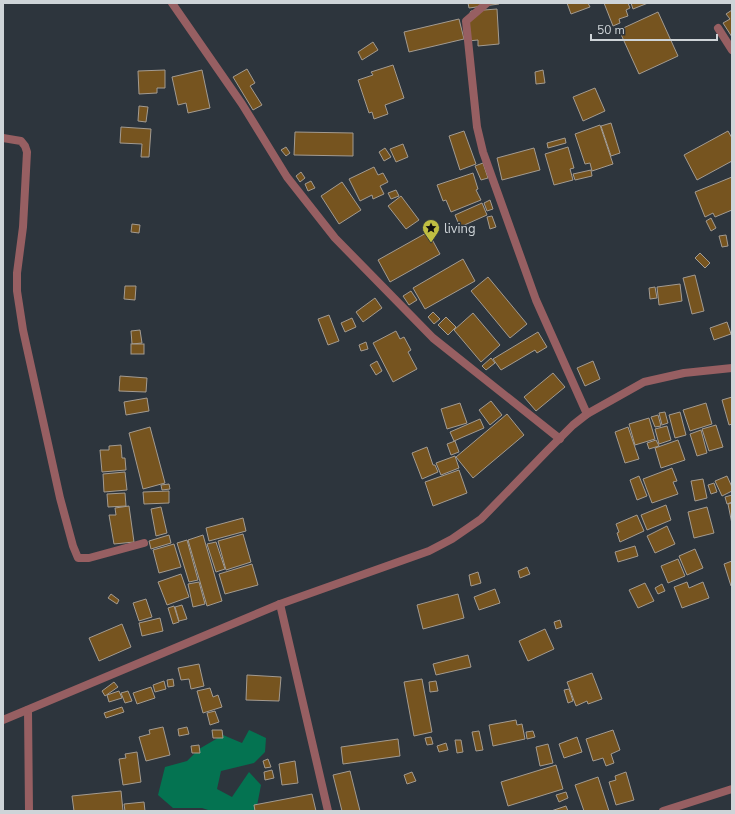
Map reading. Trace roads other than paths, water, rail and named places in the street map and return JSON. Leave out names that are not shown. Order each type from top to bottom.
[{"type":"street","points":[[172,3],[242,104],[287,176],[336,238],[433,338],[560,439]]},
{"type":"street","points":[[487,3],[466,21],[478,135],[536,300],[587,414]]},
{"type":"street","points":[[718,28],[732,50]]},
{"type":"street","points":[[3,138],[21,141],[27,152],[23,227],[16,273],[17,291],[23,330],[44,428],[73,546],[78,558],[89,558],[144,543]]},
{"type":"street","points":[[3,720],[280,604],[429,550],[452,539],[480,519],[587,414],[644,382],[684,373],[732,368]]},
{"type":"street","points":[[280,604],[328,811]]},
{"type":"street","points":[[28,710],[29,811]]},
{"type":"street","points":[[663,811],[732,789]]},
{"type":"place","name":"living","points":[[431,243]]}]
